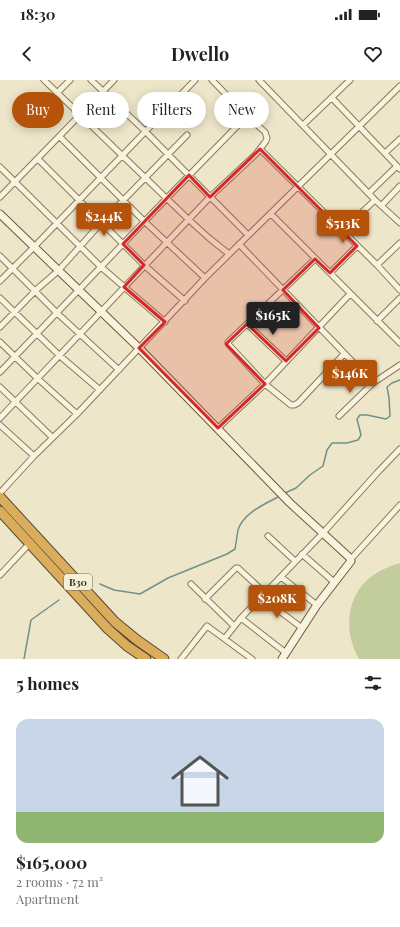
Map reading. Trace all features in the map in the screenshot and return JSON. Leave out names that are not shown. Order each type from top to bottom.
[{"type":"highway","name":"B30","points":[[0,497],[33,540],[108,629],[127,646],[146,659]]},
{"type":"highway","name":"B30","points":[[0,511],[33,540],[115,622],[164,659]]},
{"type":"street","points":[[44,80],[56,92]]},
{"type":"street","points":[[58,92],[70,80]]},
{"type":"street","points":[[91,80],[145,131],[248,235]]},
{"type":"street","points":[[103,91],[114,80]]},
{"type":"street","points":[[0,281],[34,248],[56,223],[195,80]]},
{"type":"street","points":[[212,80],[224,92]]},
{"type":"street","points":[[259,80],[375,200],[400,223]]},
{"type":"street","points":[[303,125],[348,81]]},
{"type":"street","points":[[0,493],[52,437],[77,414],[165,322],[205,278],[400,86]]},
{"type":"street","points":[[332,98],[398,168],[369,193]]},
{"type":"street","points":[[64,100],[72,107]]},
{"type":"street","points":[[0,197],[72,124]]},
{"type":"street","points":[[94,128],[188,219],[229,254]]},
{"type":"street","points":[[0,372],[79,291],[166,198],[235,128]]},
{"type":"street","points":[[0,418],[188,219],[260,149],[267,138],[265,132],[260,128]]},
{"type":"street","points":[[0,327],[36,290],[58,271],[79,246],[187,135]]},
{"type":"street","points":[[60,137],[144,221],[205,278]]},
{"type":"street","points":[[385,153],[400,140]]},
{"type":"street","points":[[260,149],[377,265],[400,290]]},
{"type":"street","points":[[38,158],[144,265],[185,301]]},
{"type":"street","points":[[0,168],[101,267],[165,322]]},
{"type":"street","points":[[382,205],[400,186]]},
{"type":"street","points":[[342,231],[375,200]]},
{"type":"street","points":[[0,214],[139,348],[290,503],[351,559]]},
{"type":"street","points":[[271,214],[400,343]]},
{"type":"street","points":[[377,265],[400,243]]},
{"type":"street","points":[[239,244],[373,383]]},
{"type":"street","points":[[330,273],[357,246]]},
{"type":"street","points":[[0,256],[119,370]]},
{"type":"street","points":[[315,259],[228,342],[229,345],[265,384],[291,405],[298,403],[344,354]]},
{"type":"street","points":[[218,428],[265,384],[350,294]]},
{"type":"street","points":[[0,298],[60,356],[100,390]]},
{"type":"street","points":[[377,321],[400,298]]},
{"type":"street","points":[[248,324],[286,361]]},
{"type":"street","points":[[0,342],[77,414]]},
{"type":"street","points":[[339,416],[373,383],[400,365]]},
{"type":"street","points":[[0,387],[52,437]]},
{"type":"street","points":[[0,425],[34,456]]},
{"type":"street","points":[[225,638],[241,618],[323,533],[400,449]]},
{"type":"street","points":[[241,618],[284,656],[317,605],[351,559],[400,505]]},
{"type":"street","points":[[268,536],[295,561]]},
{"type":"street","points":[[0,575],[33,540]]},
{"type":"street","points":[[302,554],[334,582]]},
{"type":"street","points":[[206,599],[236,568],[238,568],[263,595],[302,628]]},
{"type":"street","points":[[281,577],[317,605]]},
{"type":"street","points":[[191,584],[234,626]]},
{"type":"street","points":[[181,659],[207,626],[252,659]]},
{"type":"highlighted area","points":[[260,149],[357,246],[330,273],[315,259],[283,290],[319,328],[286,361],[247,324],[226,344],[265,384],[218,428],[139,348],[165,322],[124,287],[144,265],[123,244],[144,221],[189,175],[210,197]]},
{"type":"green space","points":[[400,563],[400,659],[359,659],[354,650],[349,630],[351,609],[358,590],[373,575],[390,566]]},
{"type":"waterway","points":[[285,493],[296,488],[310,475],[323,466],[327,450],[332,443],[347,443],[358,440],[361,435],[357,419],[360,415],[386,419],[390,416],[387,387],[400,380]]},
{"type":"waterway","points":[[100,584],[114,590],[140,594],[168,578],[227,554],[235,549],[238,530],[245,519],[261,506],[280,496]]},
{"type":"waterway","points":[[24,659],[31,620],[59,600]]}]
